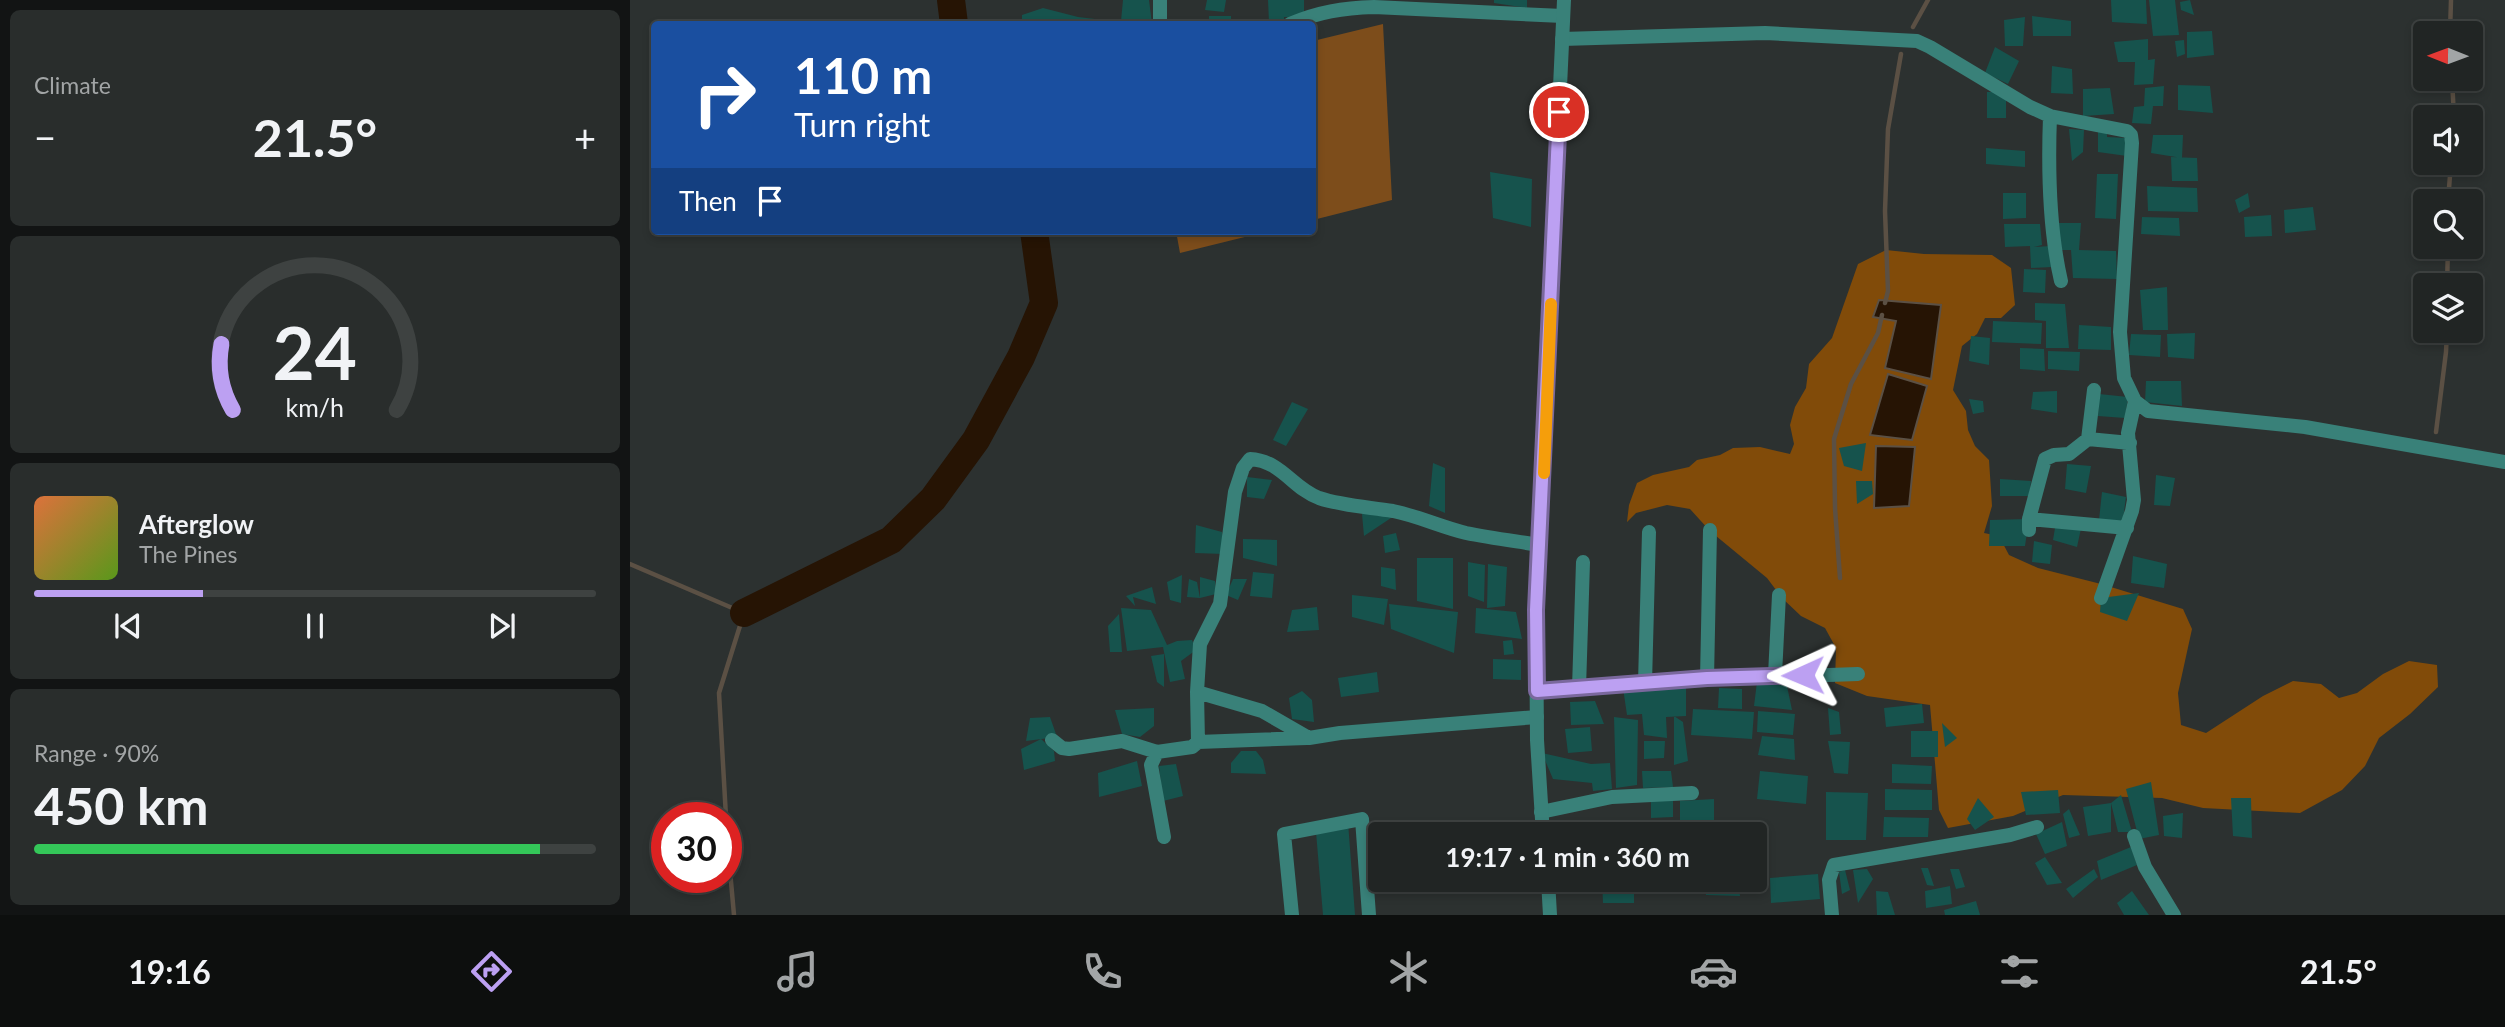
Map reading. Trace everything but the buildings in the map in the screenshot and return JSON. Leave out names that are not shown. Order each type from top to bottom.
[{"type":"street","points":[[1160,0],[1160,21]]},
{"type":"street","points":[[1542,822],[1536,610],[1564,0]]},
{"type":"street","points":[[1298,21],[1343,4],[1374,8],[1563,16]]},
{"type":"street","points":[[1562,39],[1767,33],[1917,41],[2050,116],[2123,130],[2131,135],[2120,314],[2123,378],[2135,401],[2148,411],[2305,427],[2505,462]]},
{"type":"street","points":[[2050,116],[2054,251],[2061,281]]},
{"type":"street","points":[[2088,439],[2094,390]]},
{"type":"street","points":[[2101,598],[2127,528],[2134,499],[2128,433],[2135,401]]},
{"type":"street","points":[[2127,528],[2029,524],[2045,459],[2069,454],[2088,439],[2130,443]]},
{"type":"street","points":[[1198,742],[1200,644],[1220,604],[1235,492],[1243,468],[1250,459],[1276,466],[1304,490],[1317,497],[1351,506],[1394,512],[1464,532],[1540,545]]},
{"type":"street","points":[[1707,678],[1710,530]]},
{"type":"street","points":[[1645,683],[1649,532]]},
{"type":"street","points":[[1579,688],[1583,562]]},
{"type":"street","points":[[1775,675],[1779,595]]},
{"type":"street","points":[[1537,691],[1707,678],[1858,674]]},
{"type":"street","points":[[1197,692],[1262,711],[1309,738]]},
{"type":"street","points":[[1052,740],[1062,748],[1069,749],[1122,741],[1157,752],[1192,747],[1198,742],[1309,738],[1340,733],[1537,717]]},
{"type":"street","points":[[1157,752],[1151,765],[1164,837]]},
{"type":"street","points":[[1541,812],[1612,797],[1692,793]]},
{"type":"street","points":[[1292,915],[1284,834],[1362,819],[1369,915]]},
{"type":"street","points":[[1832,915],[1829,880],[1834,865],[2010,835],[2037,827]]},
{"type":"street","points":[[2134,836],[2145,867],[2174,915]]},
{"type":"street","points":[[1549,892],[1550,915]]},
{"type":"shaded area","points":[[1383,24],[1392,200],[1316,219],[1316,40]]},
{"type":"shaded area","points":[[1177,235],[1253,235],[1180,253]]},
{"type":"shaded area","points":[[1886,250],[1924,254],[1992,255],[2011,268],[2015,305],[2001,318],[1985,318],[1977,334],[1962,346],[1953,390],[1966,411],[1968,430],[1975,446],[1989,460],[1992,506],[1984,533],[1999,536],[2009,555],[2038,568],[2183,609],[2192,629],[2178,693],[2181,725],[2206,733],[2263,696],[2293,681],[2321,684],[2339,698],[2357,693],[2383,674],[2409,661],[2437,665],[2438,687],[2410,714],[2379,738],[2365,766],[2342,790],[2300,813],[2203,808],[2162,798],[2063,795],[2013,816],[1948,828],[1939,810],[1930,705],[1867,696],[1835,683],[1836,648],[1825,628],[1801,616],[1782,598],[1767,578],[1710,531],[1690,509],[1667,505],[1636,513],[1627,522],[1629,505],[1637,483],[1653,475],[1689,467],[1697,460],[1720,455],[1733,448],[1760,447],[1790,454],[1794,444],[1790,425],[1795,407],[1806,388],[1809,364],[1832,338],[1858,264]]},
{"type":"shaded area","points":[[1879,300],[1941,305],[1931,379],[1885,368],[1896,321],[1873,317]]},
{"type":"shaded area","points":[[1888,374],[1927,386],[1912,440],[1870,435]]},
{"type":"shaded area","points":[[1876,446],[1915,447],[1909,506],[1874,508]]},
{"type":"waterway","points":[[951,0],[954,21]]},
{"type":"waterway","points":[[1913,27],[1928,0]]},
{"type":"waterway","points":[[2450,21],[2451,0]]},
{"type":"waterway","points":[[1885,303],[1888,291],[1885,211],[1888,129],[1901,54]]},
{"type":"waterway","points":[[2453,91],[2453,105]]},
{"type":"waterway","points":[[2449,189],[2450,175]]},
{"type":"waterway","points":[[744,613],[891,540],[933,499],[976,440],[1021,357],[1044,303],[1035,235]]},
{"type":"waterway","points":[[2447,273],[2448,259]]},
{"type":"waterway","points":[[1840,578],[1834,439],[1851,384],[1878,333],[1882,315]]},
{"type":"waterway","points":[[2436,432],[2446,343]]},
{"type":"waterway","points":[[630,564],[744,613],[719,693],[725,802]]},
{"type":"waterway","points":[[732,893],[734,915]]},
{"type":"slow traffic","points":[[1544,473],[1551,304]]},
{"type":"route","points":[[1559,112],[1536,610],[1537,691],[1707,678],[1803,675]]}]
